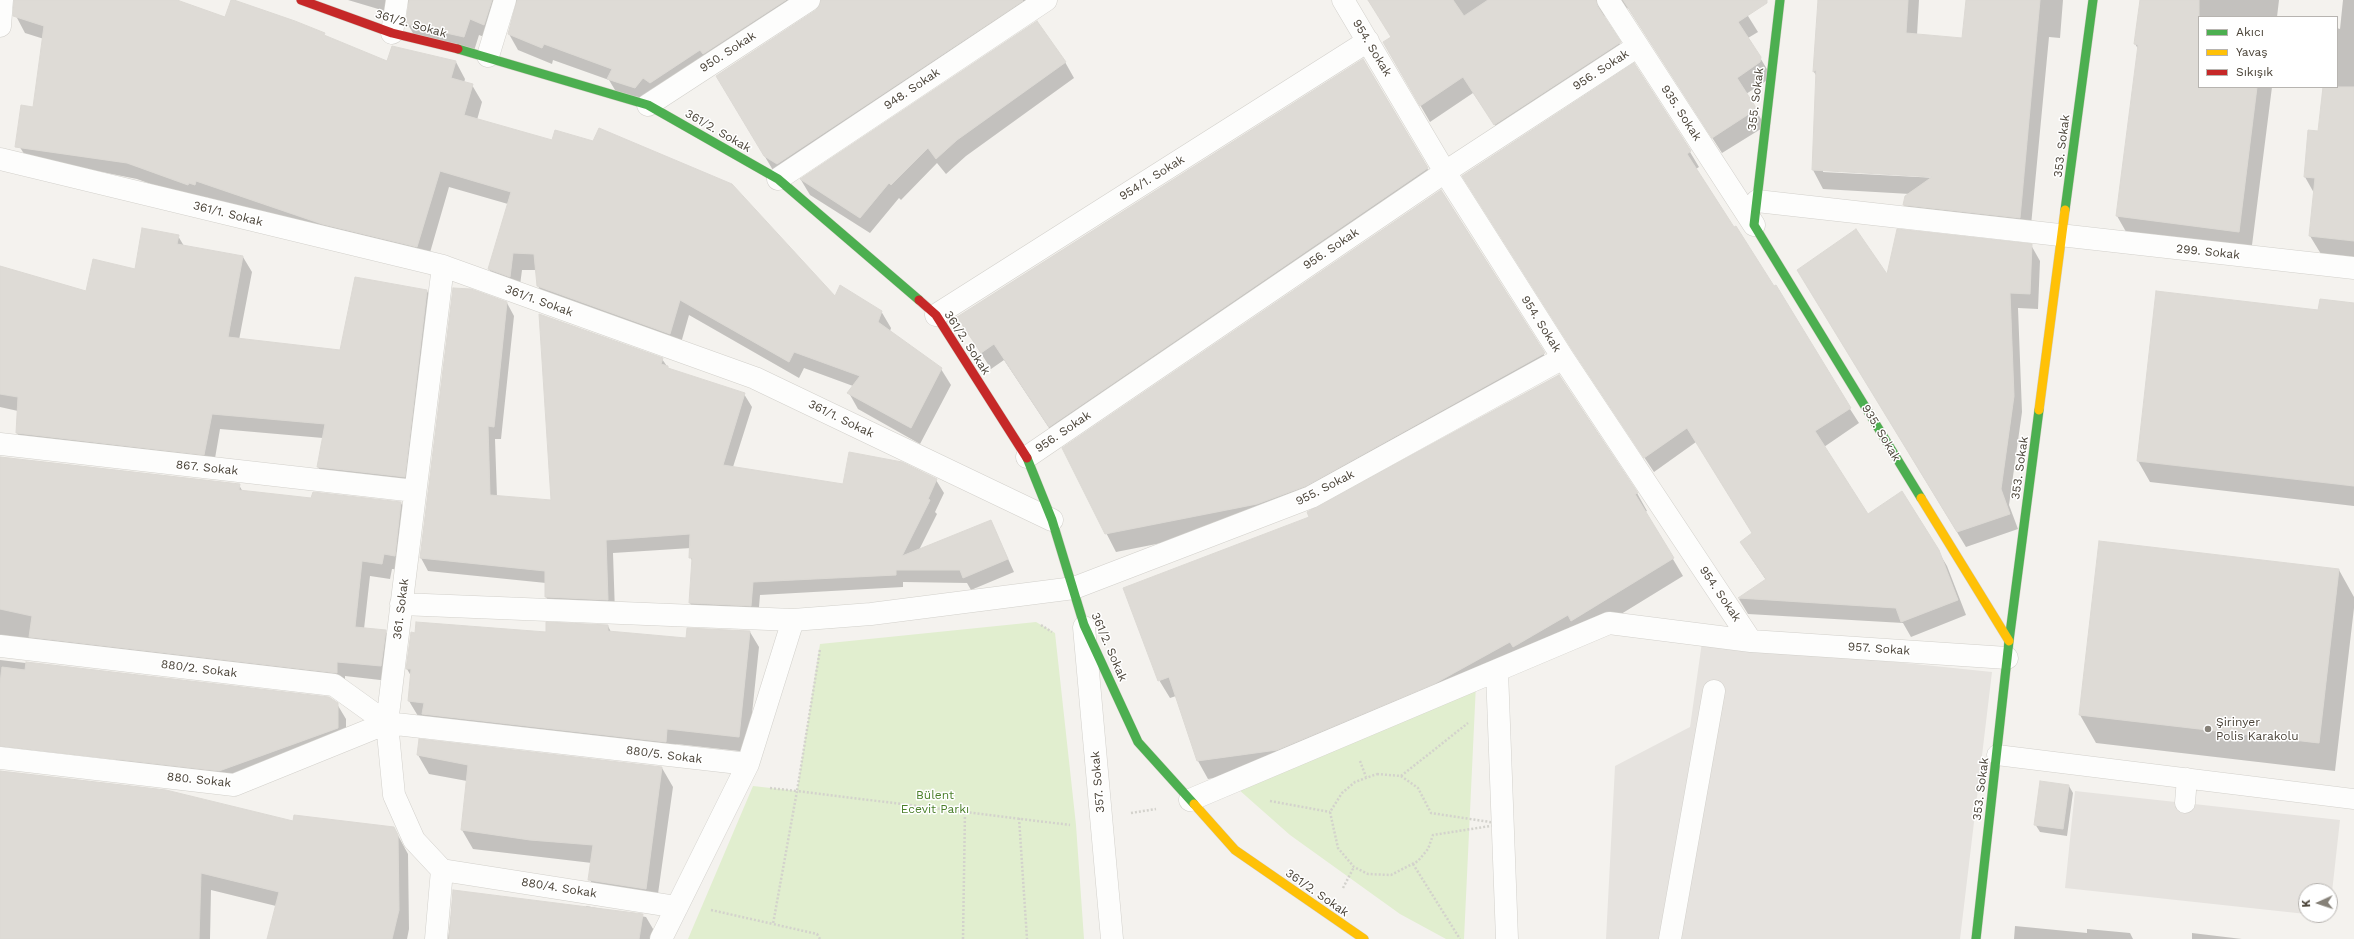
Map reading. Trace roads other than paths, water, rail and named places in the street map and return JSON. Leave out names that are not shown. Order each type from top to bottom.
[{"type":"street","points":[[0,26],[2,0]]},
{"type":"street","name":"361/2. Sokak","points":[[301,0],[392,33],[488,56],[648,105],[778,179],[936,315],[1027,457],[1052,520],[1074,588],[1084,625],[1138,742],[1235,850],[1351,932],[1364,939]]},
{"type":"street","points":[[392,33],[397,0]]},
{"type":"street","points":[[488,56],[505,0]]},
{"type":"street","name":"950. Sokak","points":[[648,105],[809,0]]},
{"type":"street","name":"948. Sokak","points":[[778,179],[1046,0]]},
{"type":"street","name":"954. Sokak","points":[[1343,0],[1445,172],[1563,358],[1751,641]]},
{"type":"street","name":"935. Sokak","points":[[1608,0],[1754,225],[2008,649]]},
{"type":"street","name":"355. Sokak","points":[[1757,202],[1780,0]]},
{"type":"street","name":"353. Sokak","points":[[1976,939],[2008,649],[2093,0]]},
{"type":"street","name":"954/1. Sokak","points":[[936,315],[1368,41]]},
{"type":"street","name":"956. Sokak","points":[[1027,457],[1445,172],[1638,46]]},
{"type":"street","name":"361/1. Sokak","points":[[0,159],[443,266],[755,378],[1052,520]]},
{"type":"street","points":[[1754,225],[1757,202]]},
{"type":"street","name":"299. Sokak","points":[[1757,202],[2354,268]]},
{"type":"street","name":"361. Sokak","points":[[442,870],[414,840],[394,795],[387,723],[443,266]]},
{"type":"street","name":"955. Sokak","points":[[401,604],[793,620],[872,614],[1074,588],[1310,497],[1563,358]]},
{"type":"street","name":"867. Sokak","points":[[0,444],[415,491]]},
{"type":"street","points":[[661,939],[748,764],[793,620]]},
{"type":"street","name":"957. Sokak","points":[[1190,800],[1609,624],[1751,641],[2008,649]]},
{"type":"street","name":"357. Sokak","points":[[1084,625],[1112,939]]},
{"type":"street","name":"880/2. Sokak","points":[[0,646],[334,685],[387,723]]},
{"type":"street","points":[[1497,671],[1507,939]]},
{"type":"street","points":[[1670,939],[1714,691]]},
{"type":"street","name":"880. Sokak","points":[[0,758],[234,785],[387,723]]},
{"type":"street","name":"880/5. Sokak","points":[[387,723],[748,764]]},
{"type":"street","points":[[436,939],[442,870]]},
{"type":"street","name":"880/4. Sokak","points":[[442,870],[676,907]]},
{"type":"lane","points":[[1996,755],[2354,799]]},
{"type":"lane","points":[[2185,803],[2187,778]]},
{"type":"place","name":"Şirinyer Polis Karakolu","points":[[2208,729]]},
{"type":"park label","name":"Bülent Ecevit Parkı","points":[[935,802]]}]
